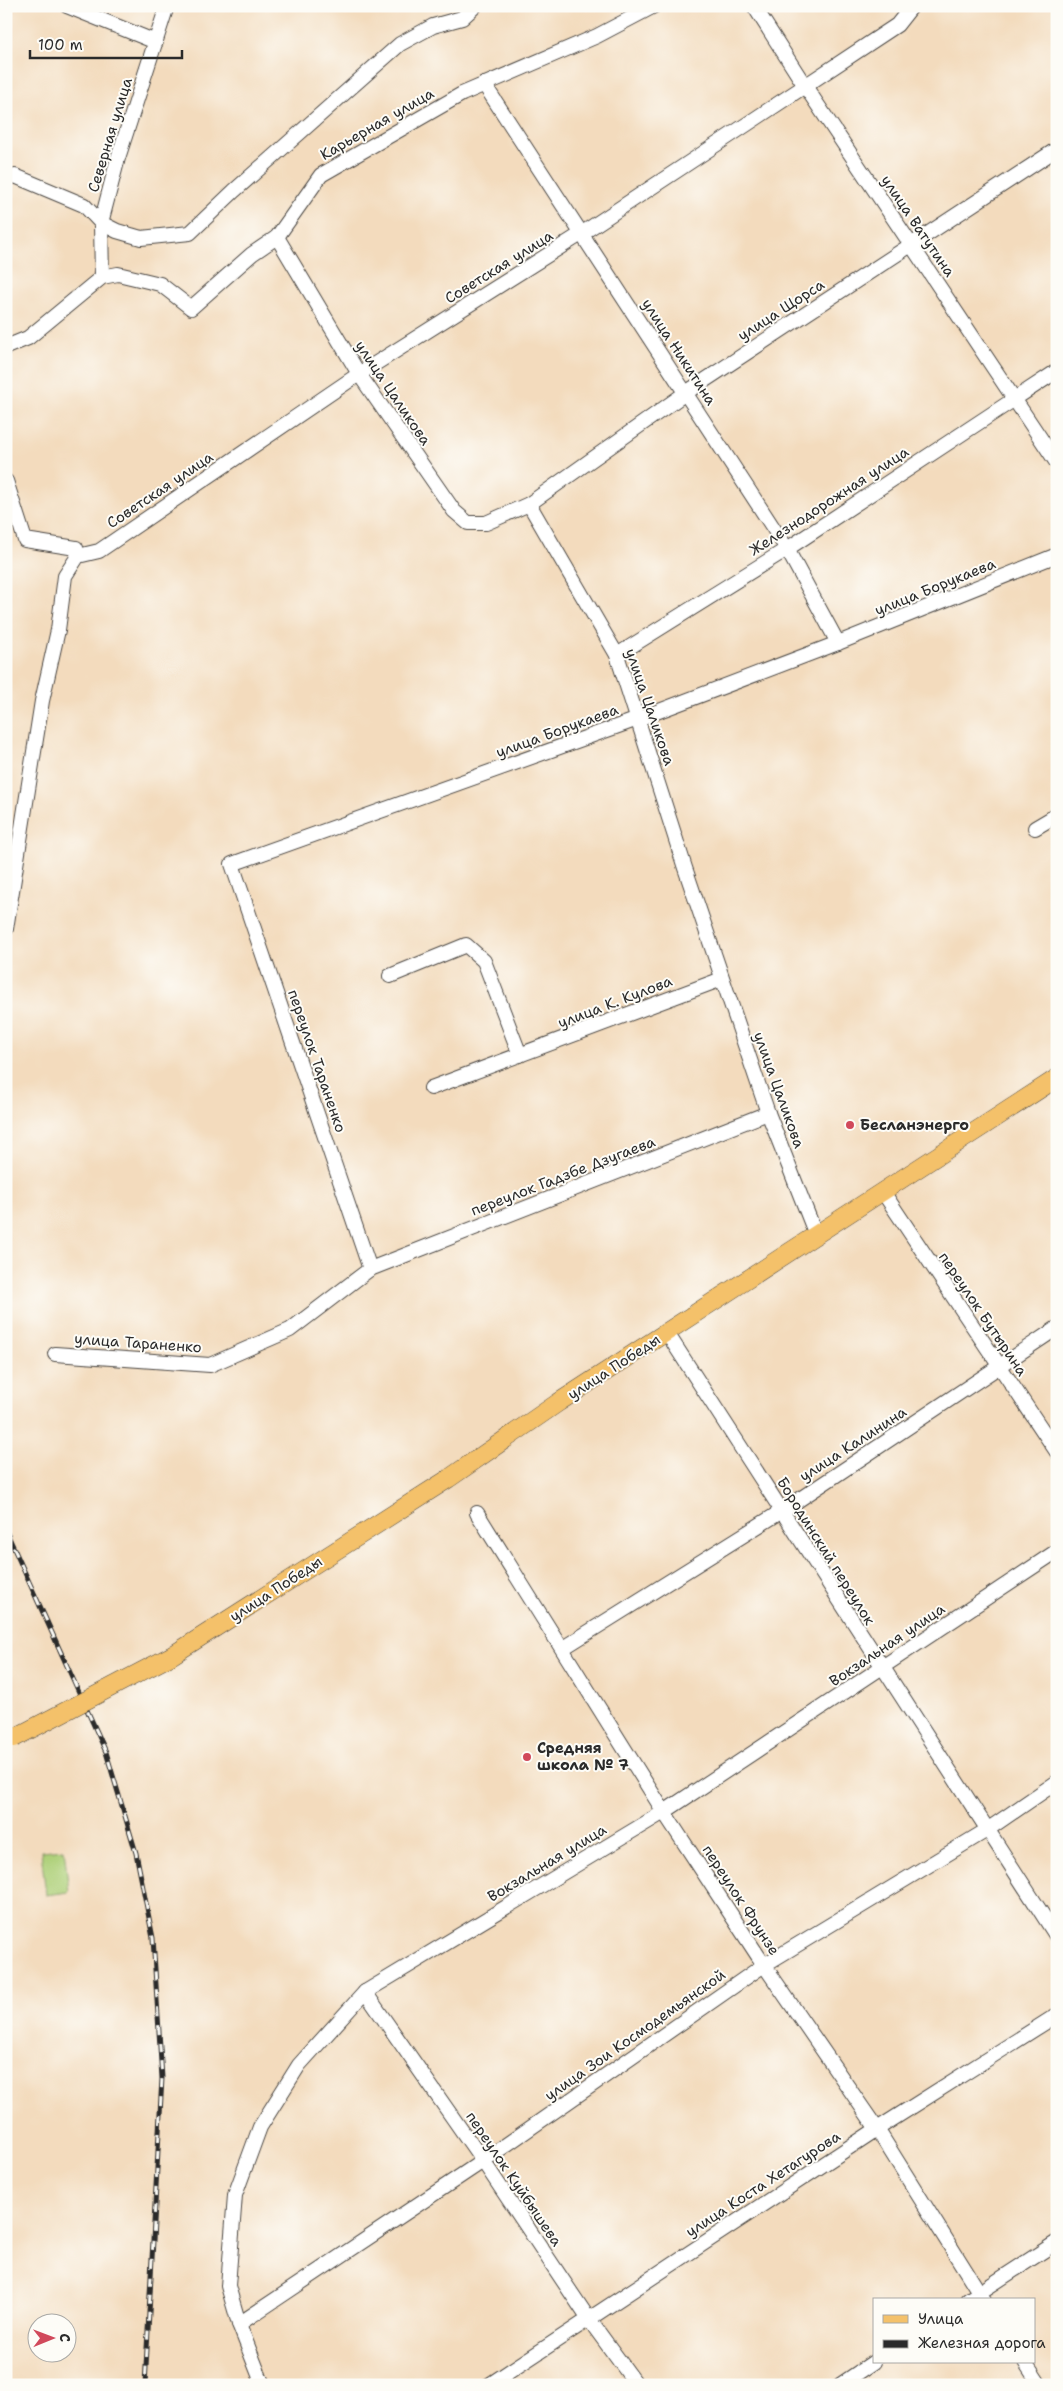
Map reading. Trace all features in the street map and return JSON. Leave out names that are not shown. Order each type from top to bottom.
[{"type":"main road","name":"улица Победы","points":[[10,1739],[171,1656],[448,1479],[559,1402],[1057,1078]]},
{"type":"street","points":[[67,6],[156,42]]},
{"type":"street","name":"Северная улица","points":[[102,277],[101,223],[118,158],[167,6]]},
{"type":"street","points":[[6,178],[15,176],[84,204],[101,223],[141,238],[190,234],[234,191],[400,44],[432,26],[462,18],[476,6]]},
{"type":"street","name":"Карьерная улица","points":[[102,277],[118,274],[160,284],[191,308],[252,254],[277,237],[321,175],[462,94],[597,36],[654,6]]},
{"type":"street","name":"улица Ватутина","points":[[754,6],[805,86],[1057,463]]},
{"type":"street","name":"Советская улица","points":[[78,556],[99,551],[359,374],[581,234],[897,25],[912,6]]},
{"type":"street","name":"улица Никитина","points":[[484,84],[787,549],[838,643]]},
{"type":"street","name":"улица Щорса","points":[[528,504],[686,392],[1057,149]]},
{"type":"street","name":"улица Цаликова","points":[[277,237],[359,374],[454,511],[468,524],[486,523],[528,504],[617,655],[722,979],[768,1113],[816,1235]]},
{"type":"street","points":[[6,347],[28,338],[102,277]]},
{"type":"street","name":"Железнодорожная улица","points":[[617,655],[787,549],[1057,371]]},
{"type":"street","points":[[6,481],[24,540],[76,548],[78,556],[65,576],[58,630],[42,701],[6,929]]},
{"type":"street","name":"улица Борукаева","points":[[232,864],[638,719],[838,643],[1057,555]]},
{"type":"street","points":[[1036,828],[1057,815]]},
{"type":"street","name":"переулок Тараненко","points":[[232,864],[370,1269]]},
{"type":"street","points":[[390,976],[466,945],[484,961],[520,1055]]},
{"type":"street","name":"улица К. Кулова","points":[[431,1088],[722,979]]},
{"type":"street","name":"переулок Гадзбе Дзугаева","points":[[370,1269],[768,1113]]},
{"type":"street","name":"переулок Бутырина","points":[[883,1192],[1057,1452]]},
{"type":"street","name":"улица Тараненко","points":[[55,1354],[210,1365],[290,1330],[370,1269]]},
{"type":"street","name":"улица Калинина","points":[[563,1648],[782,1511],[1057,1328]]},
{"type":"street","name":"Бородинский переулок","points":[[666,1333],[1057,1937]]},
{"type":"street","name":"переулок Фрунзе","points":[[477,1513],[664,1812],[764,1965],[877,2129],[978,2297]]},
{"type":"street","name":"Вокзальная улица","points":[[263,2385],[239,2324],[228,2286],[236,2195],[260,2127],[299,2065],[365,1992],[664,1812],[1057,1551]]},
{"type":"street","name":"улица Зои Космодемьянской","points":[[239,2324],[483,2161],[764,1965],[987,1830],[1057,1782]]},
{"type":"street","name":"переулок Куйбышева","points":[[365,1992],[483,2161],[588,2318],[637,2385]]},
{"type":"street","name":"улица Коста Хетагурова","points":[[489,2385],[877,2129],[1057,2014]]},
{"type":"street","points":[[978,2297],[1057,2242]]},
{"type":"street","points":[[840,2385],[873,2363]]},
{"type":"street","points":[[1026,2364],[1040,2385]]},
{"type":"green space","points":[[64,1849],[69,1892],[46,1895],[41,1851]]},
{"type":"railway","points":[[6,1531],[106,1752],[136,1853],[153,1938],[162,2078],[145,2385]]},
{"type":"place","name":"Бесланэнерго","points":[[850,1125]]},
{"type":"place","name":"Средняя школа № 7","points":[[527,1757]]}]
